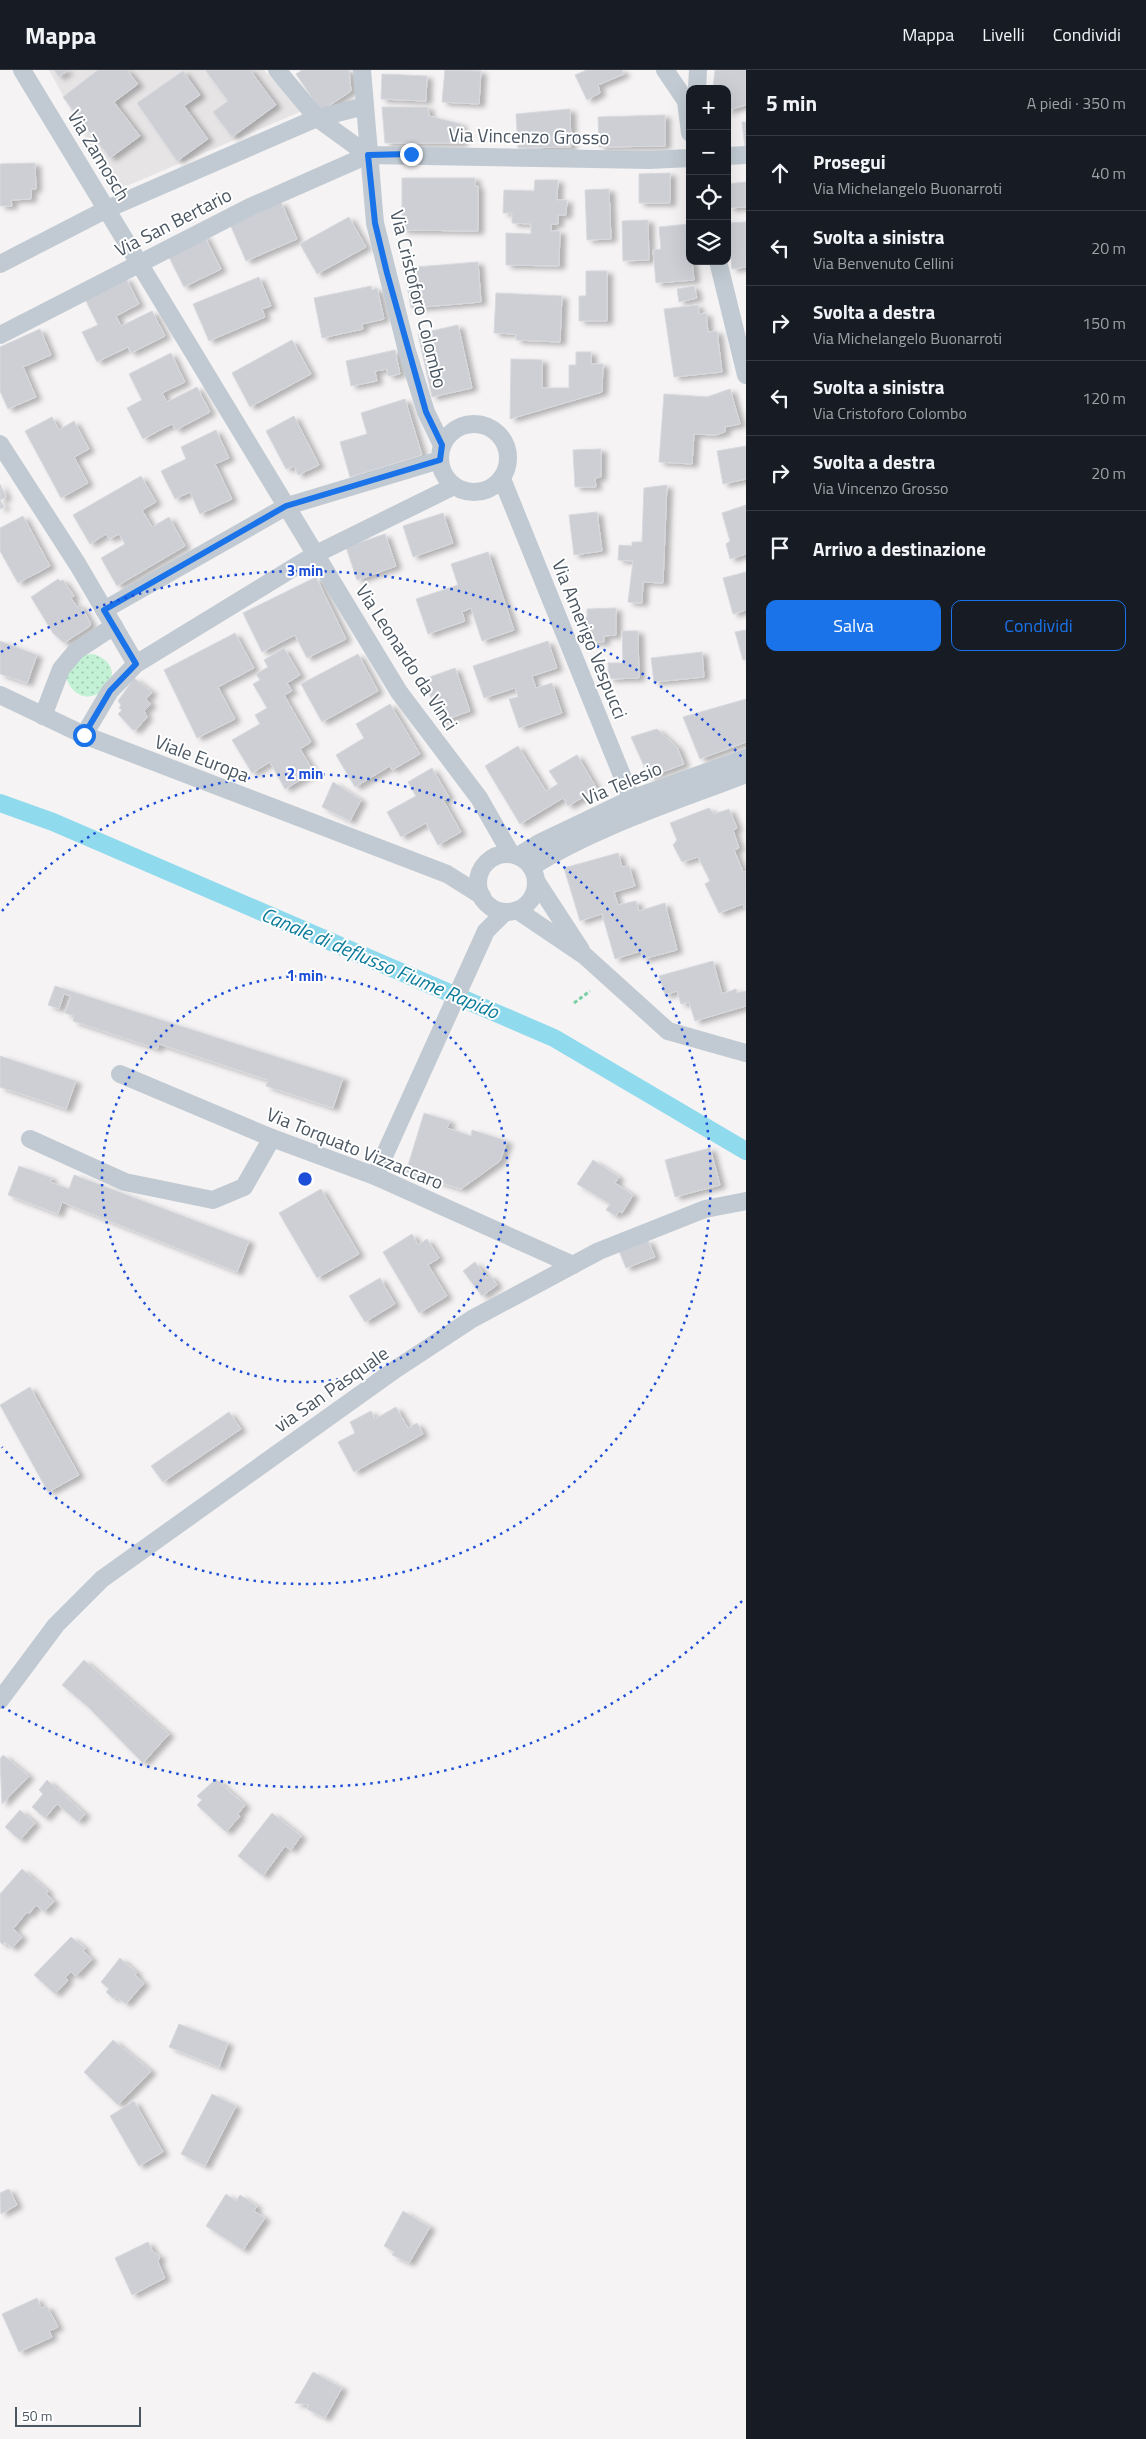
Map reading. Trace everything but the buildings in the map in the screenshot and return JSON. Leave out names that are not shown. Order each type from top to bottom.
[{"type":"street","name":"Via Zamosch","points":[[22,70],[139,263]]},
{"type":"street","points":[[277,70],[317,118],[368,155]]},
{"type":"street","name":"Via Cristoforo Colombo","points":[[362,70],[375,223],[426,412],[441,453]]},
{"type":"street","points":[[665,70],[686,86]]},
{"type":"street","points":[[695,85],[698,70]]},
{"type":"street","name":"Via San Bertario","points":[[0,264],[107,209],[317,118],[364,106]]},
{"type":"street","name":"Via San Bertario","points":[[0,335],[250,206],[368,155]]},
{"type":"street","name":"Via Vincenzo Grosso","points":[[368,155],[650,160],[686,158]]},
{"type":"street","points":[[731,156],[746,155]]},
{"type":"street","name":"Via Leonardo da Vinci","points":[[139,263],[400,692],[490,815],[585,956]]},
{"type":"street","points":[[719,265],[746,375]]},
{"type":"street","points":[[104,610],[286,506],[441,453],[456,429],[471,424],[487,426],[500,435],[508,448],[509,459],[502,479],[494,486],[474,492],[454,486],[447,479],[441,453]]},
{"type":"street","points":[[0,444],[136,664]]},
{"type":"street","name":"Via Amerigo Vespucci","points":[[502,479],[638,815]]},
{"type":"street","points":[[84,735],[110,691],[136,664],[316,554],[454,486]]},
{"type":"street","points":[[43,716],[61,669],[76,651],[114,626]]},
{"type":"street","name":"Viale Europa","points":[[0,696],[84,735],[446,874],[484,900]]},
{"type":"street","name":"Via Telesio","points":[[524,864],[541,842],[631,799],[746,758]]},
{"type":"street","name":"Via Telesio","points":[[524,864],[551,855],[638,815],[746,774]]},
{"type":"street","points":[[486,931],[484,900],[479,888],[483,869],[492,848],[493,832],[490,815]]},
{"type":"street","points":[[375,1176],[486,931],[511,911],[532,899],[524,864],[492,858],[483,869]]},
{"type":"street","name":"Viale Europa","points":[[446,874],[483,869]]},
{"type":"street","points":[[484,900],[511,911],[585,956],[668,1031],[746,1054]]},
{"type":"street","name":"Via Torquato Vizzaccaro","points":[[120,1074],[272,1138],[375,1176],[572,1265]]},
{"type":"street","points":[[30,1139],[125,1182],[213,1200],[244,1188],[272,1138]]},
{"type":"street","name":"via San Pasquale","points":[[0,1700],[56,1625],[102,1579],[396,1369],[472,1319],[599,1251],[705,1209],[746,1201]]},
{"type":"path","points":[[574,1003],[590,991]]},
{"type":"shaded area","points":[[49,70],[264,70],[302,111],[115,191]]},
{"type":"green space","points":[[93,654],[106,661],[112,671],[110,681],[104,689],[95,695],[85,696],[74,691],[66,678],[74,659]]},
{"type":"waterway","name":"Canale di deflusso Fiume Rapido","points":[[0,803],[53,822],[554,1038],[746,1151]]},
{"type":"route","points":[[84,735],[110,691],[136,664],[104,610],[286,506],[440,460],[442,445],[426,412],[375,223],[368,155],[411,154]]}]
